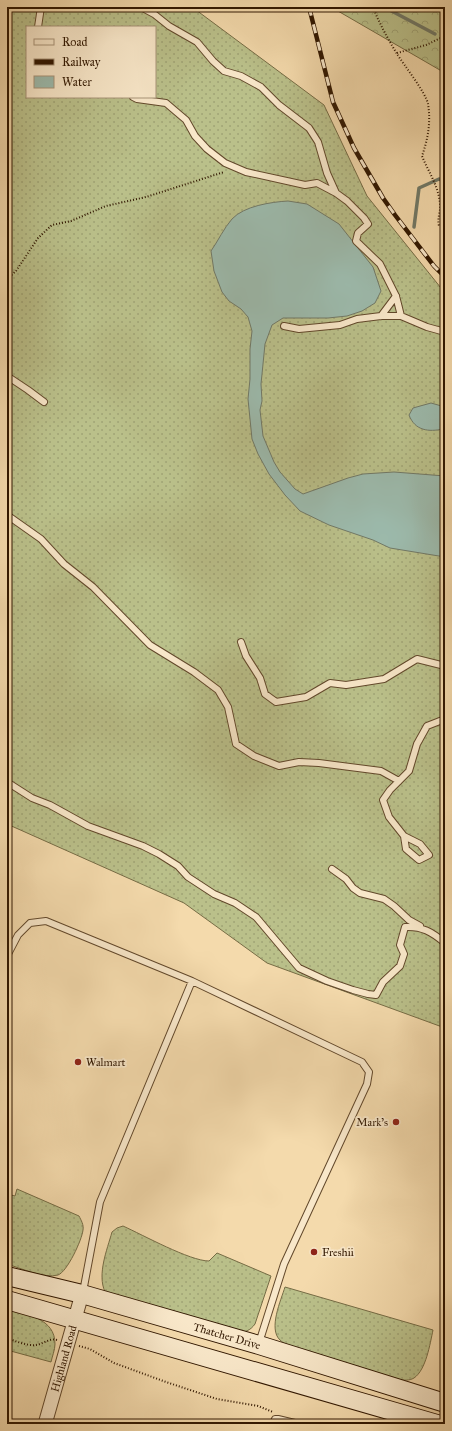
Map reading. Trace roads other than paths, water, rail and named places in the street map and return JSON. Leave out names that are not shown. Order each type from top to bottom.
[{"type":"main road","name":"Thatcher Drive","points":[[7,1276],[82,1294],[259,1344],[445,1403]]},
{"type":"main road","points":[[7,1300],[75,1321],[435,1424]]},
{"type":"street","name":"Highland Road","points":[[45,1424],[82,1294]]},
{"type":"lane","points":[[38,26],[42,7]]},
{"type":"lane","points":[[141,7],[154,14],[169,26],[197,42],[213,61],[224,71],[241,76],[261,87],[279,105],[309,128],[318,142],[327,173],[336,193]]},
{"type":"lane","points":[[134,98],[137,100],[166,103],[186,120],[195,136],[207,149],[225,163],[246,172],[305,184],[318,183],[336,193],[356,209],[368,224],[358,233],[356,241],[380,264],[396,296],[400,316]]},
{"type":"lane","points":[[381,316],[396,296]]},
{"type":"lane","points":[[284,326],[299,329],[340,325],[357,319],[381,316],[400,316],[427,327],[445,332]]},
{"type":"lane","points":[[7,376],[44,402]]},
{"type":"lane","points":[[7,516],[41,539],[64,564],[93,587],[150,645],[194,672],[218,690],[228,708],[236,744],[254,756],[279,766],[300,762],[319,763],[382,772],[399,781]]},
{"type":"lane","points":[[240,642],[246,656],[260,678],[265,694],[276,702],[306,697],[330,683],[346,685],[384,679],[417,659],[445,666]]},
{"type":"lane","points":[[404,836],[389,817],[383,800],[390,790],[409,771],[417,744],[427,726],[445,719]]},
{"type":"lane","points":[[7,782],[32,798],[88,826],[143,846],[159,854],[178,866],[188,877],[214,894],[235,903],[256,917],[299,968],[327,981],[368,994],[376,994],[383,982],[400,966],[404,954],[400,945],[405,927],[413,926],[425,928]]},
{"type":"lane","points":[[332,869],[346,879],[353,888],[360,893],[384,899],[410,920],[425,928],[445,942]]},
{"type":"lane","points":[[7,956],[18,935],[30,923],[46,921],[192,981],[362,1062],[369,1072],[367,1084],[284,1264],[259,1344]]},
{"type":"lane","points":[[82,1294],[100,1202],[192,981]]},
{"type":"lane","points":[[273,1424],[275,1419],[278,1418],[299,1422]]},
{"type":"water","points":[[288,201],[307,204],[339,224],[373,267],[381,291],[375,303],[362,311],[347,316],[328,318],[283,318],[272,325],[265,344],[261,384],[262,401],[260,410],[263,436],[274,462],[280,472],[295,489],[303,494],[363,474],[394,472],[445,476],[445,557],[390,548],[373,540],[329,525],[300,511],[285,495],[269,474],[258,454],[252,439],[248,399],[252,331],[248,317],[241,309],[229,301],[222,292],[214,271],[211,251],[226,226],[232,219],[243,211],[274,202]]},
{"type":"water","points":[[431,403],[445,407],[445,428],[433,430],[423,429],[415,424],[409,415],[413,408]]},
{"type":"waterway","points":[[384,7],[435,34]]},
{"type":"waterway","points":[[414,227],[419,188],[439,179],[445,181]]},
{"type":"railway","points":[[309,7],[333,102],[354,148],[383,198],[434,266],[445,277]]},
{"type":"place","name":"Walmart","points":[[78,1062]]},
{"type":"place","name":"Mark's","points":[[396,1122]]},
{"type":"place","name":"Freshii","points":[[314,1252]]}]
